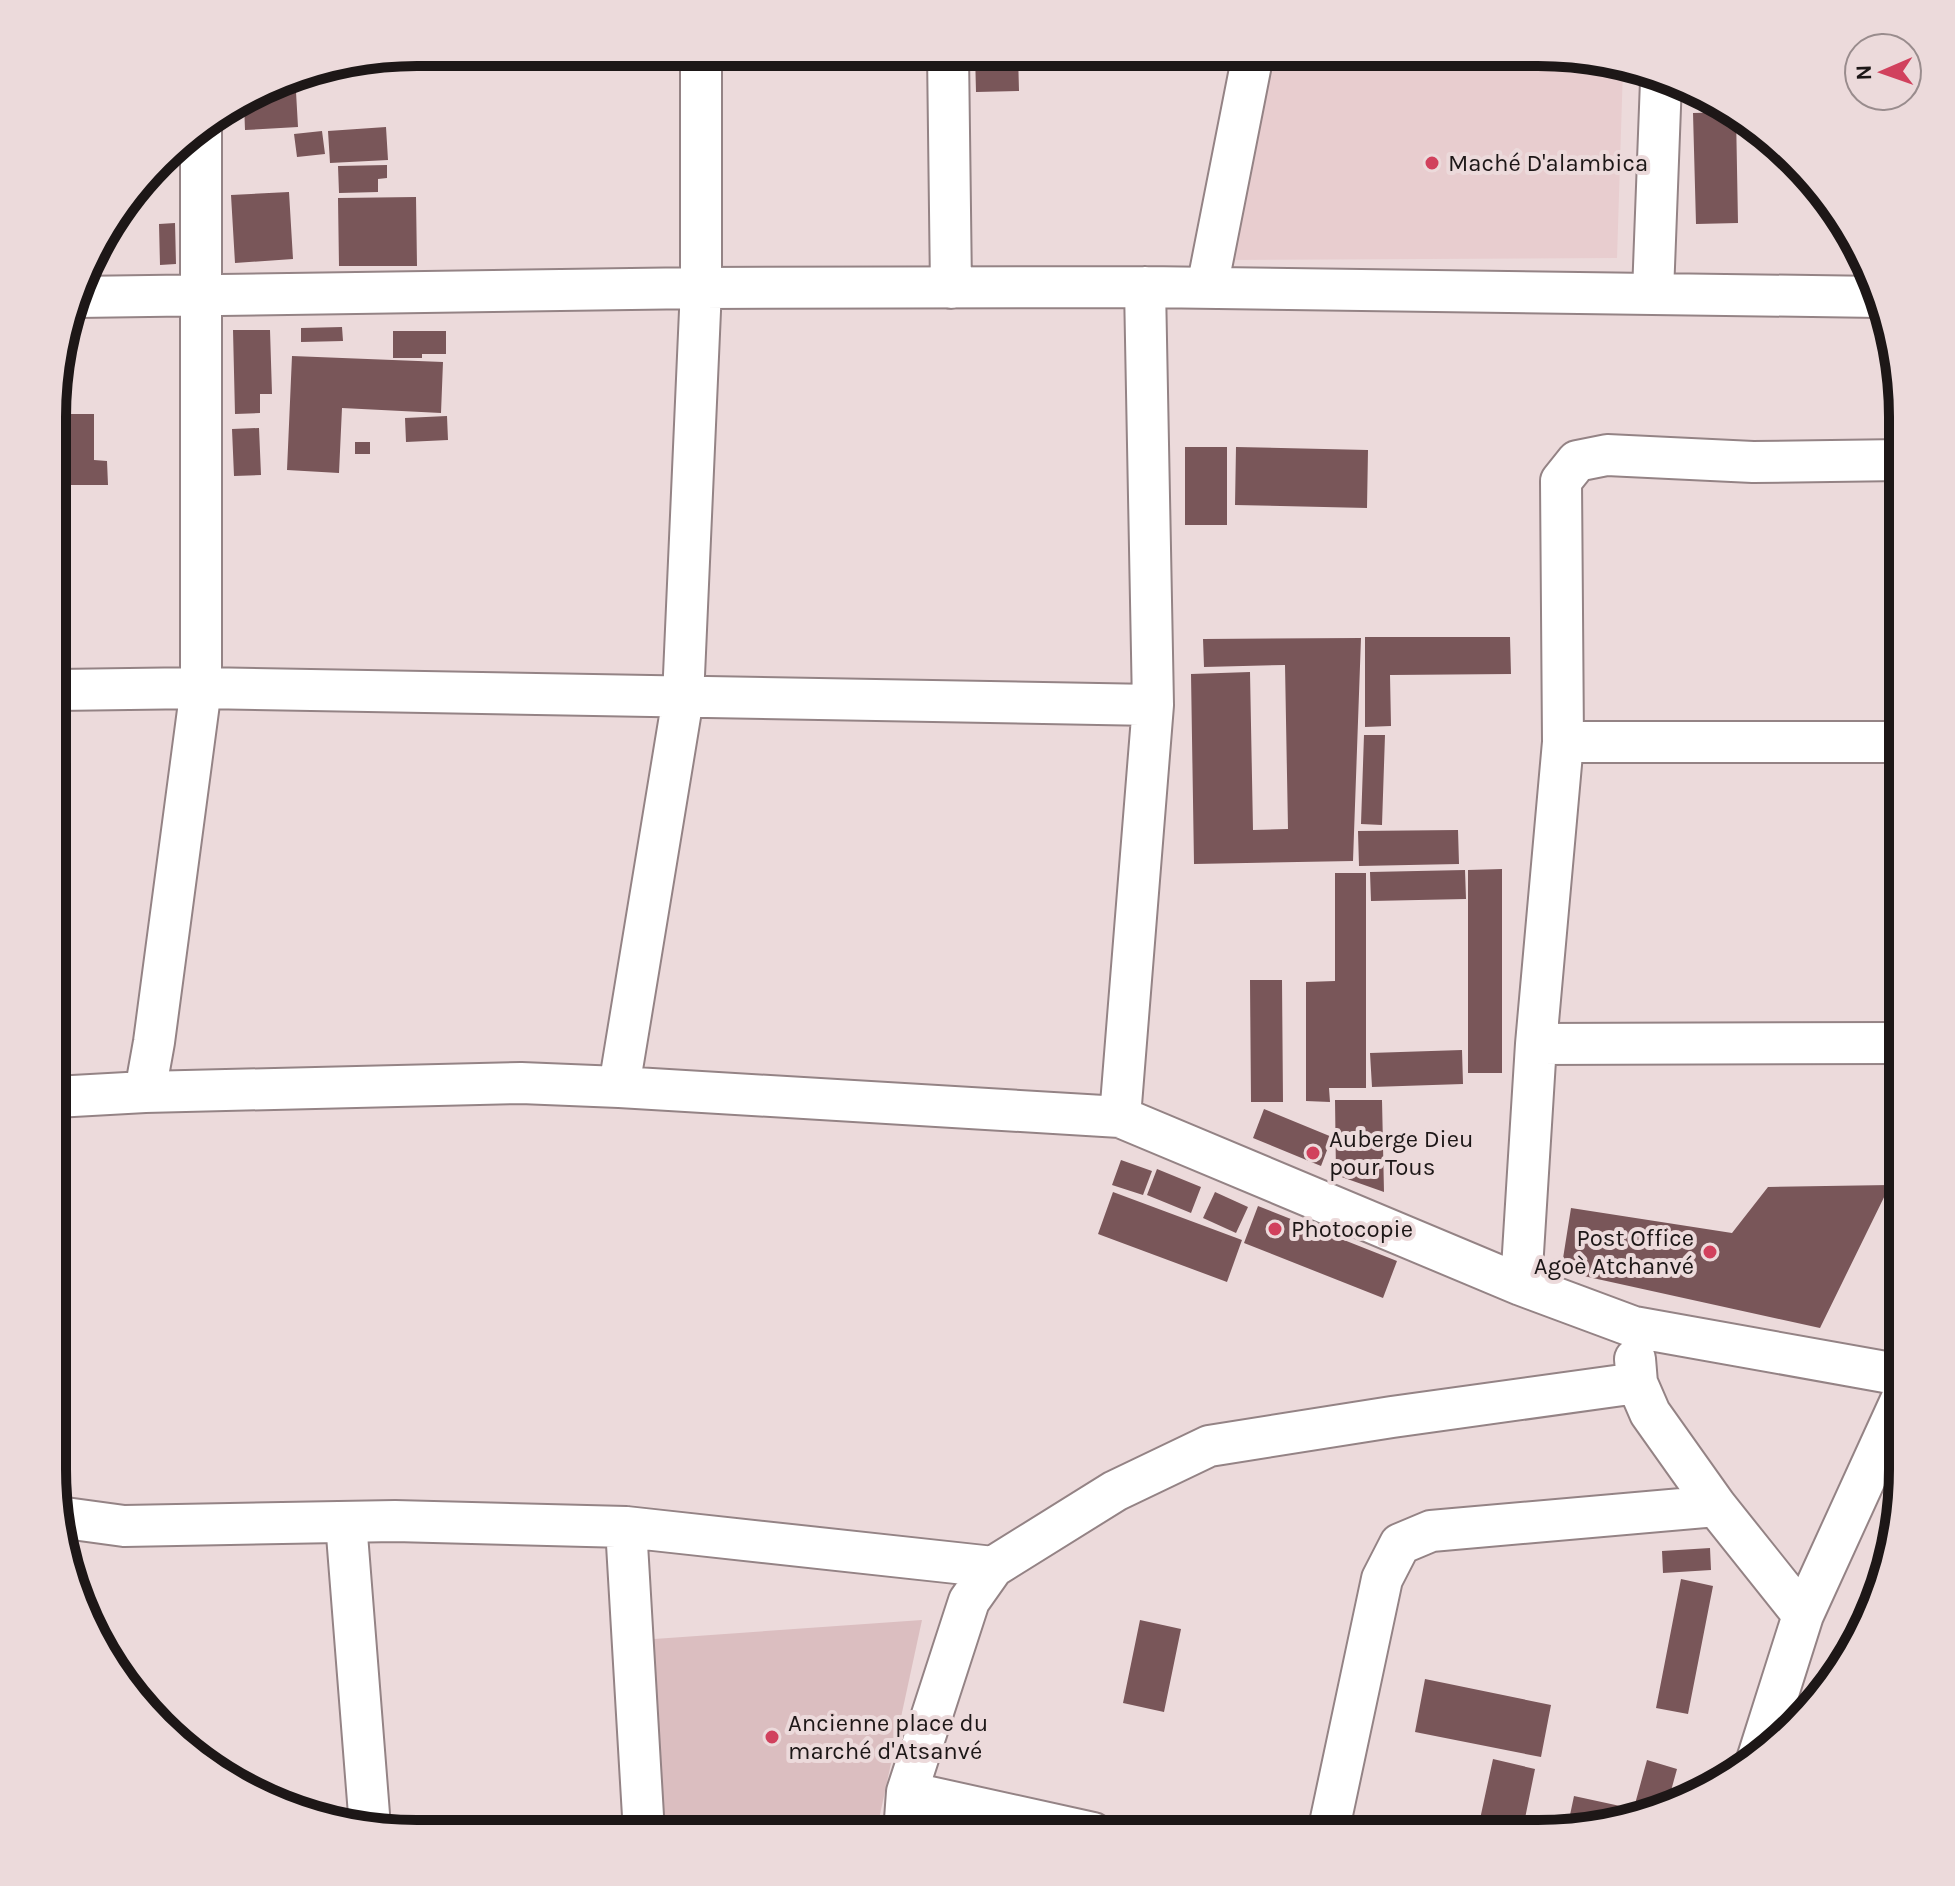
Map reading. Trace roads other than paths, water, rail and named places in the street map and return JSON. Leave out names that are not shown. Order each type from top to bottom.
[{"type":"street","points":[[619,1087],[683,698],[701,288],[701,66]]},
{"type":"street","points":[[948,66],[951,288]]},
{"type":"street","points":[[1207,288],[1251,66]]},
{"type":"street","points":[[1653,293],[1661,89]]},
{"type":"street","points":[[145,1092],[201,688],[201,140]]},
{"type":"street","points":[[1120,1117],[1153,705],[1145,287]]},
{"type":"street","points":[[88,297],[701,288],[1145,287],[1867,297]]},
{"type":"street","points":[[1521,1285],[1536,1044],[1563,742],[1561,481],[1577,461],[1607,455],[1753,462],[1889,460]]},
{"type":"street","points":[[66,690],[201,688],[1153,705]]},
{"type":"street","points":[[1563,742],[1889,742]]},
{"type":"street","points":[[1536,1044],[1889,1043]]},
{"type":"street","points":[[66,1096],[521,1083],[1120,1117],[1521,1285],[1634,1327],[1889,1373]]},
{"type":"street","points":[[1634,1327],[1637,1383],[1650,1413],[1716,1506],[1803,1615]]},
{"type":"street","points":[[905,1820],[907,1792],[969,1601],[993,1567],[1115,1491],[1209,1446],[1637,1383]]},
{"type":"street","points":[[1764,1737],[1803,1615],[1889,1426]]},
{"type":"street","points":[[1331,1820],[1382,1579],[1400,1544],[1431,1531],[1716,1506]]},
{"type":"street","points":[[70,1519],[124,1526],[346,1522],[626,1527],[993,1567]]},
{"type":"street","points":[[346,1522],[369,1817]]},
{"type":"street","points":[[626,1527],[643,1820]]},
{"type":"street","points":[[907,1792],[1034,1820]]},
{"type":"place","name":"Maché D'alambica","points":[[1432,163]]},
{"type":"place","name":"Auberge Dieu pour Tous","points":[[1313,1153]]},
{"type":"place","name":"Photocopie","points":[[1275,1229]]},
{"type":"place","name":"Post Office Agoè Atchanvé","points":[[1710,1252]]},
{"type":"place","name":"Ancienne place du marché d'Atsanvé","points":[[772,1737]]}]
